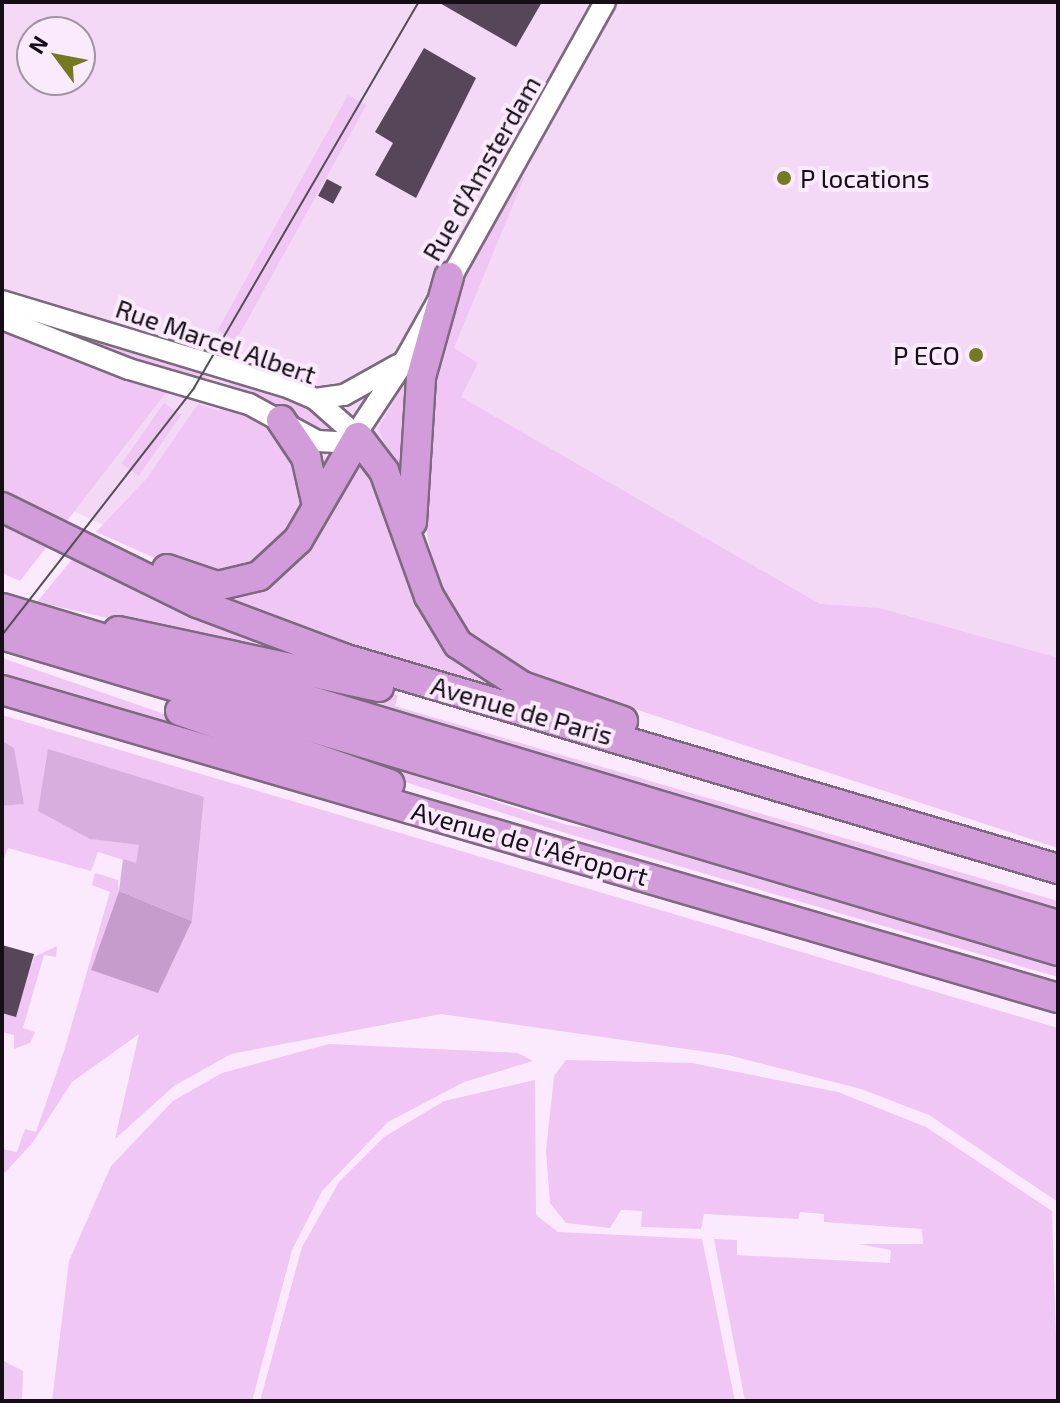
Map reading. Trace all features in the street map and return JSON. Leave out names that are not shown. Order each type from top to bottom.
[{"type":"highway","points":[[412,547],[414,419],[449,277]]},
{"type":"highway","points":[[281,420],[303,448],[317,506]]},
{"type":"highway","points":[[50,529],[105,541],[217,586],[259,576],[280,561],[358,437],[384,471],[440,617],[478,662],[522,686],[653,732],[677,756]]},
{"type":"highway","name":"Avenue de Paris","points":[[2,507],[197,603],[343,658],[1058,869]]},
{"type":"highway","points":[[2,606],[358,681],[632,759],[677,756]]},
{"type":"highway","points":[[2,606],[1058,925]]},
{"type":"highway","points":[[13,639],[66,673],[621,856],[649,878]]},
{"type":"highway","points":[[13,639],[1058,951]]},
{"type":"highway","name":"Avenue de l'Aéroport","points":[[2,690],[1058,998]]},
{"type":"street","name":"Rue d'Amsterdam","points":[[358,437],[405,360],[605,2]]},
{"type":"street","name":"Rue Marcel Albert","points":[[2,301],[315,399],[358,437],[337,446],[281,420],[2,319]]},
{"type":"street","points":[[315,399],[344,395],[405,360]]},
{"type":"shaded area","points":[[2,2],[1058,2],[1058,723],[354,449],[208,575],[2,477]]},
{"type":"shaded area","points":[[348,95],[366,105],[236,340],[218,330]]},
{"type":"shaded area","points":[[518,174],[524,178],[454,348],[478,363],[461,397],[820,604],[879,608],[1058,658],[1058,848],[510,668],[455,619],[436,577],[418,490],[425,389],[445,316]]},
{"type":"shaded area","points":[[4,309],[211,368],[201,384],[165,374]]},
{"type":"shaded area","points":[[2,327],[168,390],[67,521],[2,489]]},
{"type":"shaded area","points":[[413,370],[405,479],[400,479],[378,428]]},
{"type":"shaded area","points":[[234,377],[304,404],[340,430],[333,439],[225,391]]},
{"type":"shaded area","points":[[223,402],[288,437],[308,499],[276,559],[224,577],[166,563],[96,532],[147,478],[198,404],[219,411]]},
{"type":"shaded area","points":[[164,403],[181,415],[139,476],[122,464]]},
{"type":"shaded area","points":[[365,458],[493,681],[488,690],[292,629],[201,589],[233,591]]},
{"type":"shaded area","points":[[2,520],[49,544],[20,581],[2,573]]},
{"type":"shaded area","points":[[74,557],[257,639],[254,651],[37,602]]},
{"type":"shaded area","points":[[2,658],[211,730],[251,751],[2,676]]},
{"type":"shaded area","points":[[336,681],[398,695],[395,706],[1058,901],[1058,915],[764,821],[329,698],[323,692],[360,695]]},
{"type":"shaded area","points":[[2,715],[1058,1028],[1058,1202],[929,1115],[861,1089],[728,1055],[441,1014],[231,1054],[174,1086],[115,1139],[139,1034],[72,1082],[33,1142],[2,1176],[2,1149],[17,1152],[25,1129],[36,1132],[64,1051],[110,892],[92,885],[95,873],[118,880],[119,891],[91,970],[158,992],[192,921],[204,797],[90,839],[140,845],[136,864],[98,852],[91,871],[8,848],[2,864],[2,806],[24,804],[2,741]]},
{"type":"shaded area","points":[[309,740],[567,825],[631,835],[1058,961],[1058,977],[569,834],[345,763]]},
{"type":"shaded area","points":[[2,741],[14,748],[24,804],[2,806]]},
{"type":"shaded area","points":[[48,749],[204,797],[192,921],[119,891],[123,859],[136,863],[139,845],[90,839],[38,811]]},
{"type":"shaded area","points":[[119,891],[192,921],[158,993],[91,970]]},
{"type":"shaded area","points":[[57,946],[56,957],[44,955],[23,1028],[35,1032],[30,1043],[14,1049],[14,1035],[2,1032],[2,1013],[16,1015],[34,957]]},
{"type":"shaded area","points":[[329,1044],[518,1053],[533,1061],[464,1082],[388,1122],[322,1191],[292,1250],[252,1401],[52,1401],[69,1261],[111,1166],[173,1101],[222,1073]]},
{"type":"shaded area","points":[[566,1060],[692,1063],[838,1092],[926,1127],[1052,1211],[1058,1401],[745,1401],[714,1239],[737,1240],[737,1255],[890,1263],[891,1250],[858,1244],[923,1244],[922,1229],[824,1222],[824,1214],[800,1212],[798,1219],[704,1214],[701,1229],[641,1227],[642,1211],[621,1210],[610,1228],[566,1223],[550,1203],[546,1151],[554,1076]]},
{"type":"shaded area","points":[[535,1080],[536,1215],[558,1232],[702,1239],[735,1401],[260,1401],[302,1247],[339,1182],[384,1137],[444,1101]]},
{"type":"shaded area","points":[[2,1360],[23,1371],[22,1401],[2,1401]]},
{"type":"building","points":[[438,2],[542,2],[516,47]]},
{"type":"building","points":[[424,48],[476,78],[416,198],[375,175],[393,143],[375,132]]},
{"type":"building","points":[[327,179],[342,187],[333,204],[318,196]]},
{"type":"building","points":[[2,945],[34,954],[16,1017],[2,1013]]},
{"type":"tram line","points":[[2,635],[194,388],[419,2]]},
{"type":"place","name":"P locations","points":[[784,178]]},
{"type":"place","name":"P ECO","points":[[976,355]]}]
